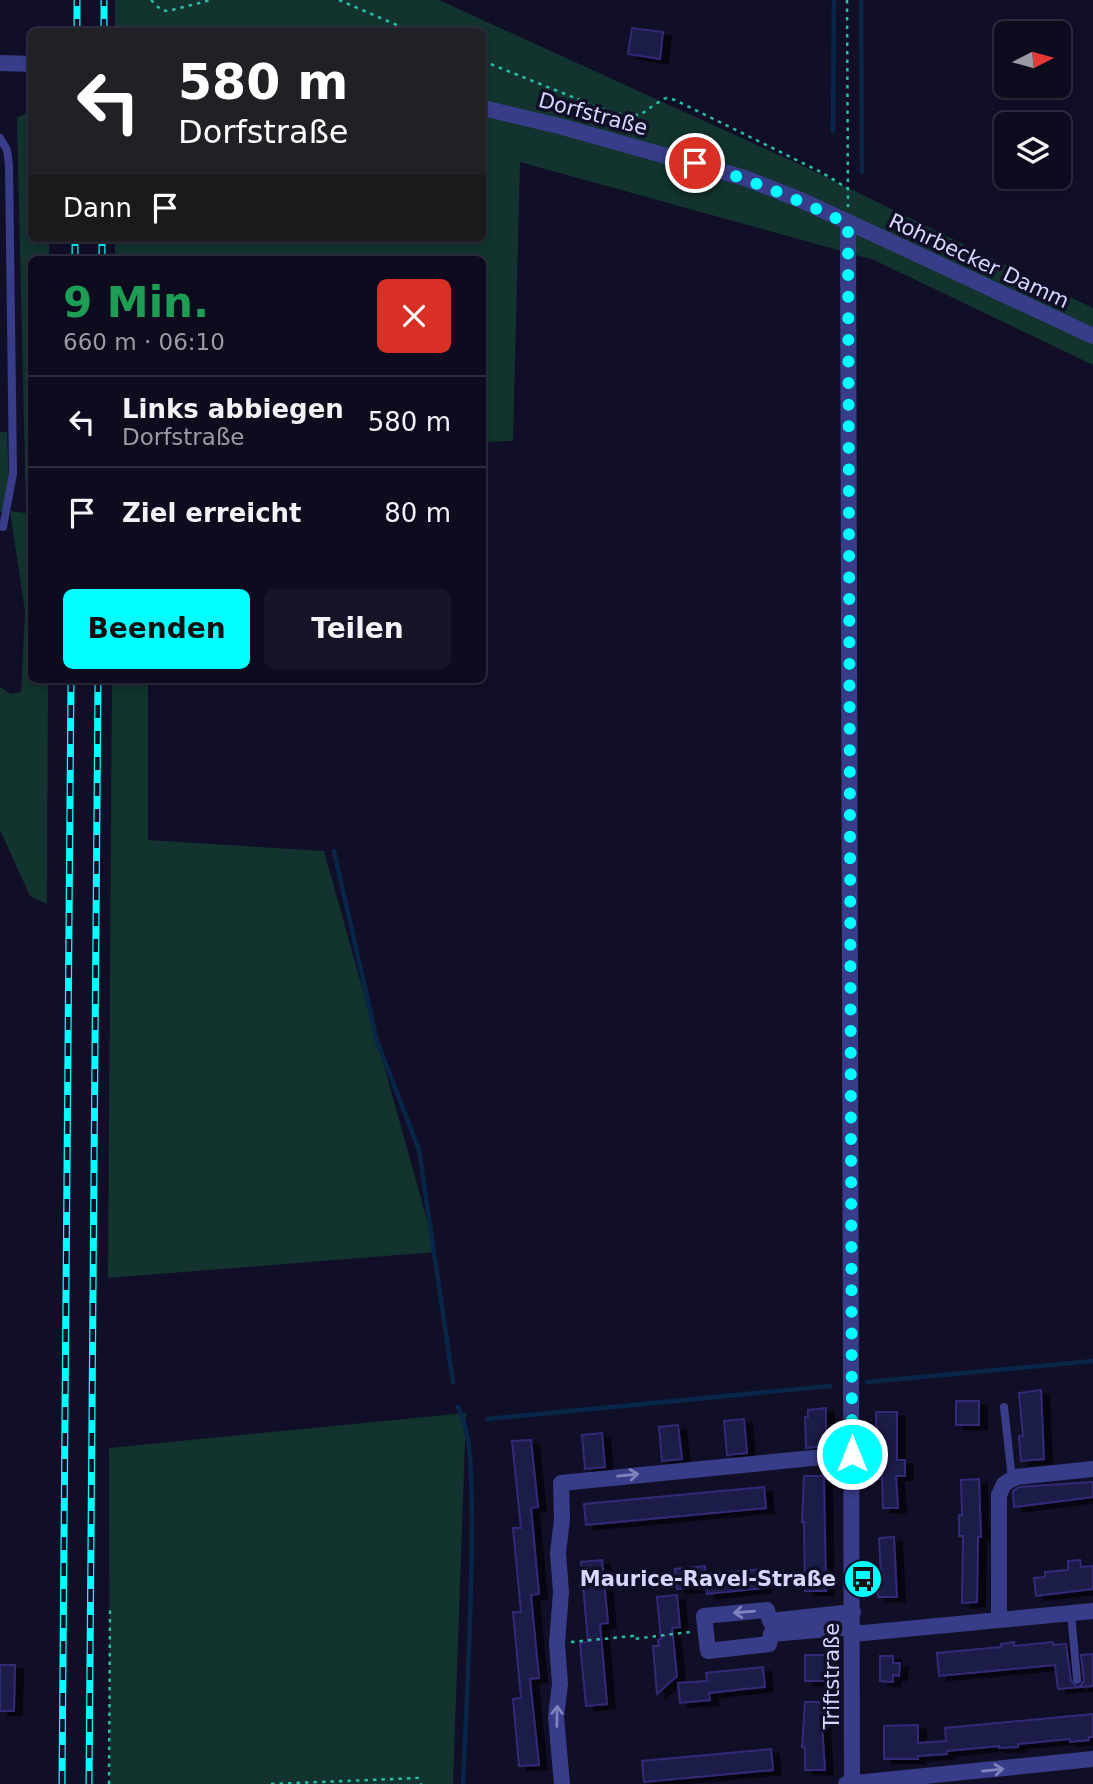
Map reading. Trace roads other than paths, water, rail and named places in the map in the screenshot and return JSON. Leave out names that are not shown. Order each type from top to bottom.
[{"type":"street","points":[[3,63],[28,64]]},
{"type":"street","name":"Dorfstraße","points":[[486,109],[559,126],[745,178],[803,201],[848,224]]},
{"type":"street","name":"Rohrbecker Damm","points":[[848,224],[1093,336]]},
{"type":"street","name":"Triftstraße","points":[[848,224],[852,1784]]},
{"type":"street","points":[[562,1784],[556,1717],[560,1684],[557,1643],[561,1592],[558,1553],[562,1519],[561,1483],[852,1454]]},
{"type":"street","points":[[999,1620],[999,1495],[1004,1484],[1016,1477],[1093,1469]]},
{"type":"street","points":[[767,1610],[771,1627],[769,1644],[708,1651],[705,1616],[767,1610]]},
{"type":"street","points":[[771,1627],[999,1620],[1093,1611]]},
{"type":"street","points":[[846,1784],[1093,1759]]},
{"type":"lane","points":[[0,138],[7,150],[9,165],[13,386],[13,474],[3,527]]},
{"type":"lane","points":[[1004,1407],[1012,1479]]},
{"type":"lane","points":[[1071,1613],[1077,1680]]},
{"type":"waterway","points":[[833,131],[834,0]]},
{"type":"waterway","points":[[861,0],[862,172]]},
{"type":"waterway","points":[[334,851],[377,1041],[419,1150],[453,1382]]},
{"type":"waterway","points":[[867,1382],[1093,1361]]},
{"type":"waterway","points":[[488,1419],[830,1386]]},
{"type":"waterway","points":[[458,1407],[469,1446],[472,1517],[463,1784]]},
{"type":"railway","points":[[77,0],[77,28]]},
{"type":"railway","points":[[104,0],[104,28]]},
{"type":"railway","points":[[75,242],[75,256]]},
{"type":"railway","points":[[102,242],[102,256]]},
{"type":"railway","points":[[62,1784],[71,683]]},
{"type":"railway","points":[[89,1784],[98,683]]},
{"type":"place","name":"Maurice-Ravel-Straße","points":[[863,1579]]}]
